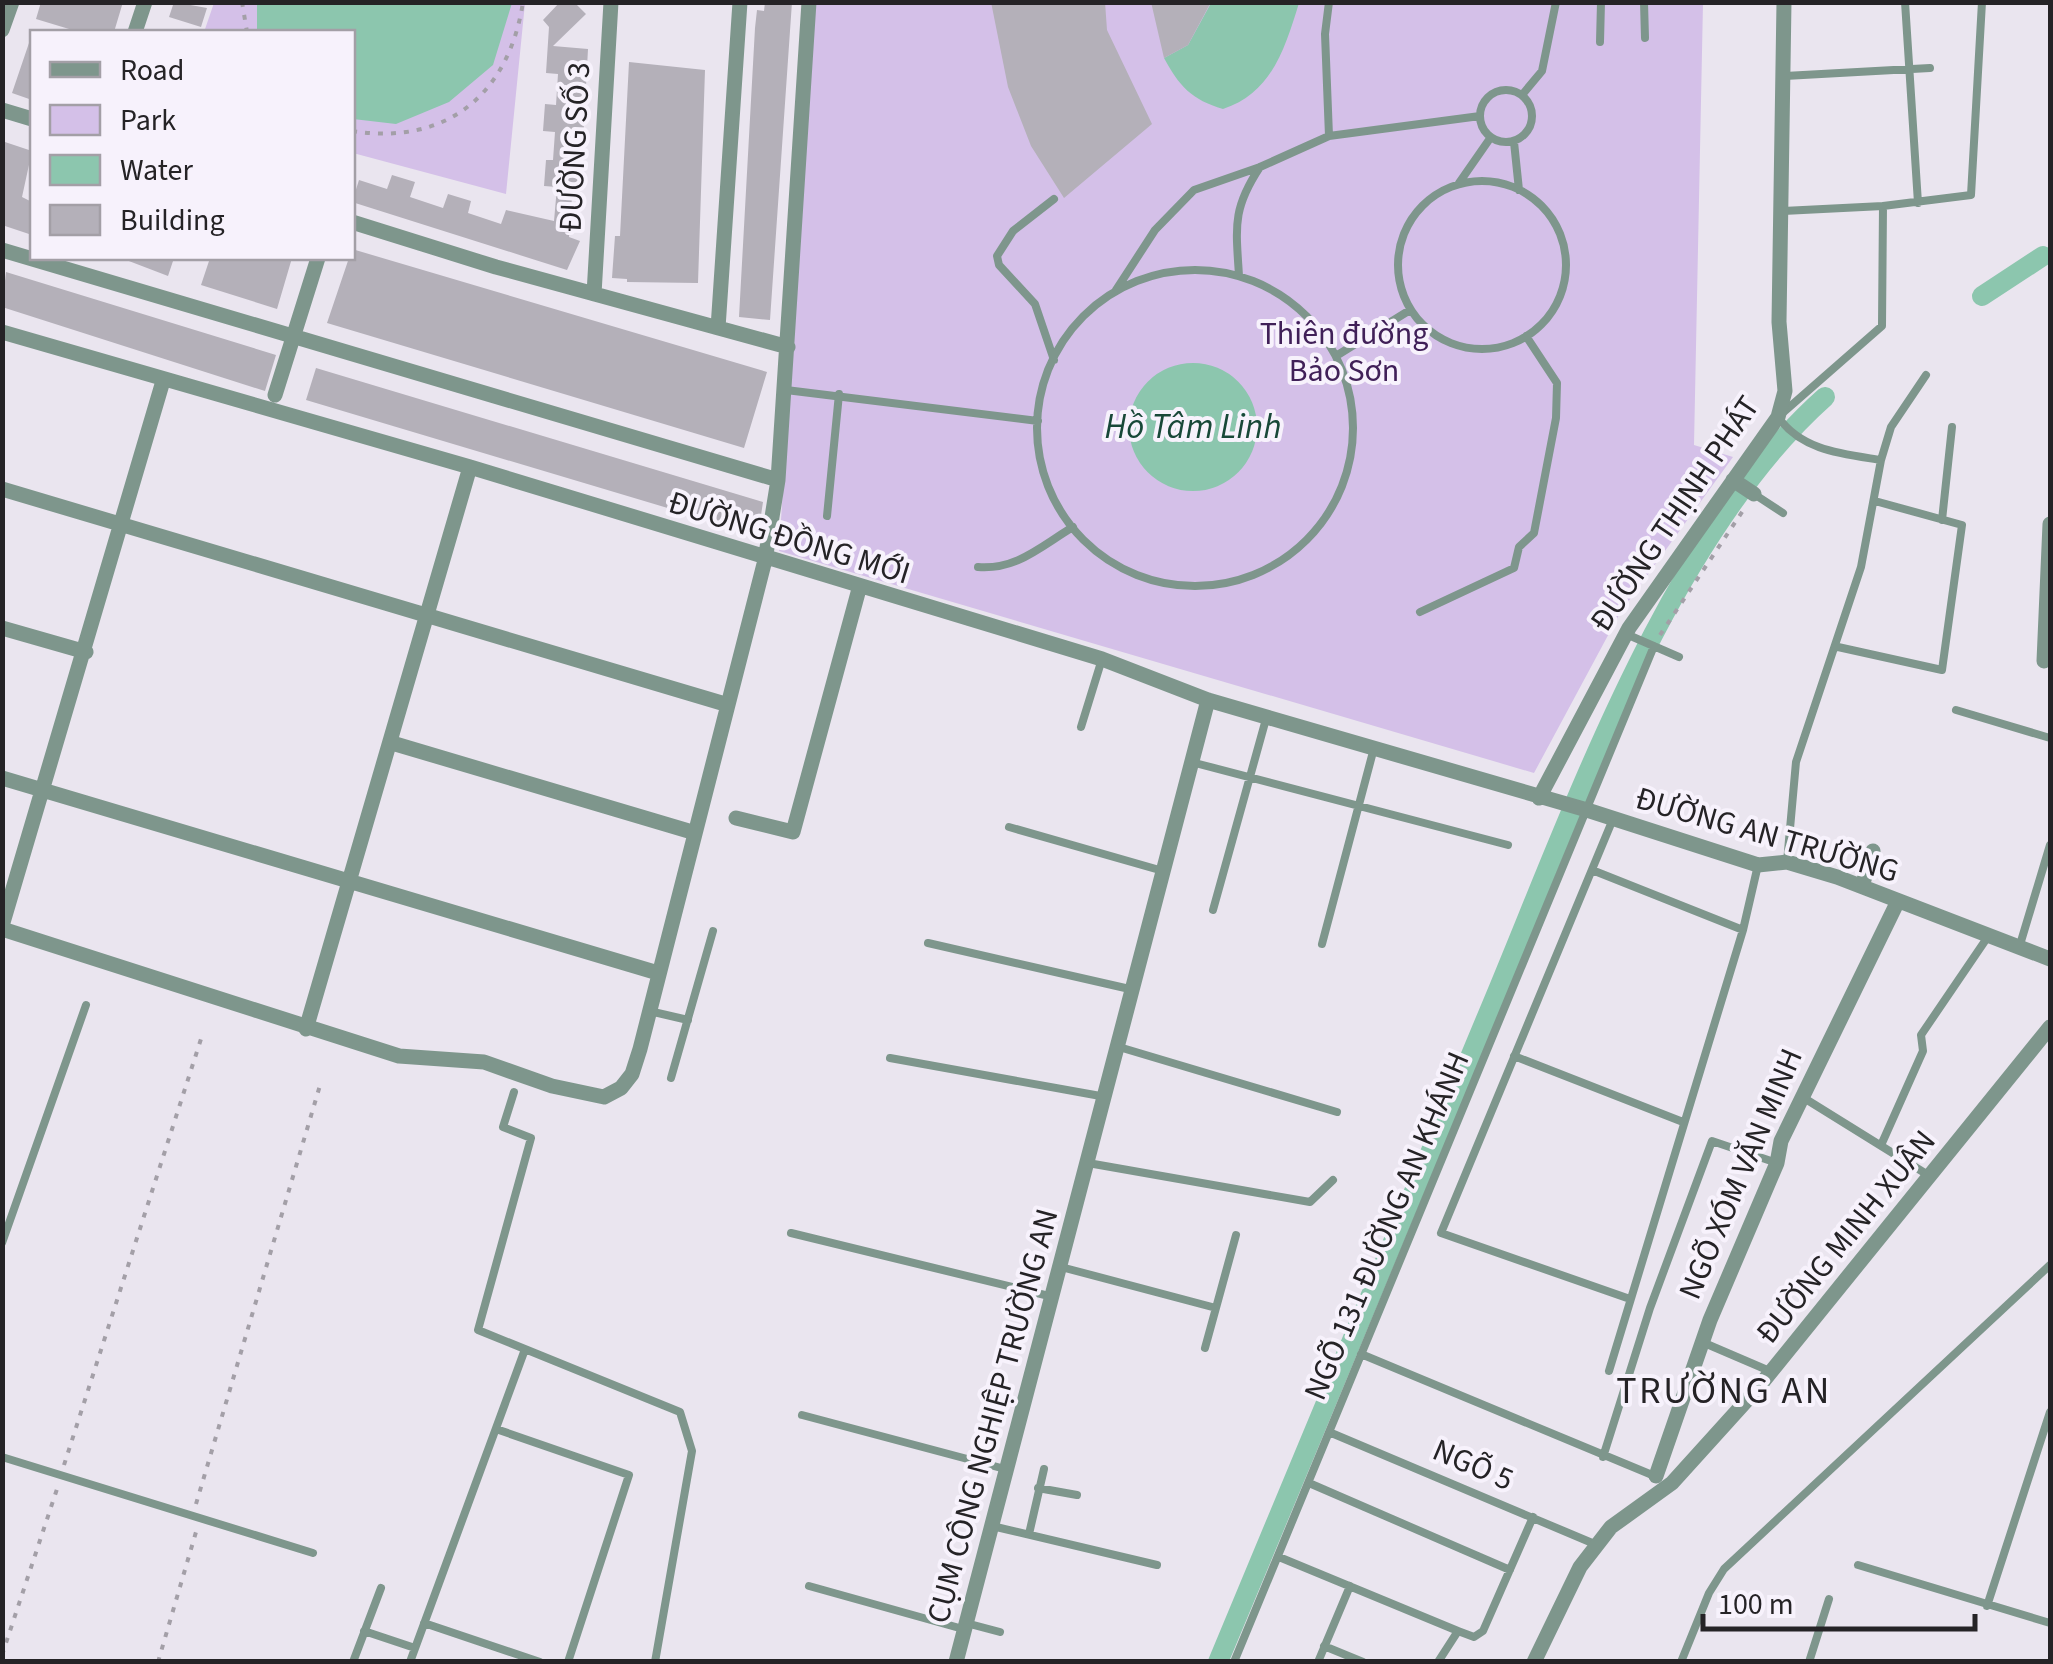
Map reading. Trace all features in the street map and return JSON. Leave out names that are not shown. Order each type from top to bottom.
[{"type":"street","points":[[2,30],[12,2]]},
{"type":"street","points":[[136,30],[145,2]]},
{"type":"street","name":"ĐƯỜNG SỐ 3","points":[[594,294],[611,2]]},
{"type":"street","points":[[718,328],[740,2]]},
{"type":"street","points":[[163,381],[2,928],[399,1056],[484,1062],[604,1097],[621,1088],[632,1074],[649,1010],[724,704],[764,560],[778,480],[809,2]]},
{"type":"street","name":"ĐƯỜNG THỊNH PHÁT","points":[[1539,798],[1627,634],[1744,487],[1781,420],[1785,391],[1779,322],[1784,2]]},
{"type":"street","points":[[2,110],[30,118]]},
{"type":"street","points":[[355,223],[788,347]]},
{"type":"street","points":[[2,250],[30,258]]},
{"type":"street","points":[[36,260],[778,480]]},
{"type":"street","points":[[275,396],[317,260]]},
{"type":"street","name":"ĐƯỜNG ĐỒNG MỚI","points":[[2,332],[470,467],[764,560],[1102,660],[1266,718],[1557,802]]},
{"type":"street","points":[[306,1029],[470,467]]},
{"type":"street","points":[[2,489],[724,704]]},
{"type":"street","points":[[2047,661],[2050,524]]},
{"type":"street","points":[[736,818],[793,832],[858,588]]},
{"type":"street","points":[[2,628],[86,652]]},
{"type":"street","points":[[1088,1165],[1208,700]]},
{"type":"street","points":[[392,743],[692,832]]},
{"type":"street","points":[[2,778],[658,974]]},
{"type":"street","name":"ĐƯỜNG AN TRƯỜNG","points":[[1557,802],[1758,866],[1787,862],[1862,886],[1987,938],[2050,959]]},
{"type":"street","points":[[1862,886],[1873,850]]},
{"type":"street","name":"NGÕ XÓM VĂN MINH","points":[[1656,1476],[1702,1342],[1777,1163],[1780,1140],[1898,901]]},
{"type":"street","name":"ĐƯỜNG MINH XUÂN","points":[[1534,1662],[1580,1567],[1611,1527],[1672,1482],[1772,1372],[2050,1027]]},
{"type":"street","name":"CỤM CÔNG NGHIỆP TRƯỜNG AN","points":[[956,1662],[1088,1165]]},
{"type":"lane","points":[[1329,2],[1325,34],[1329,136]]},
{"type":"lane","points":[[1522,95],[1542,71],[1556,2]]},
{"type":"lane","points":[[1600,42],[1601,2]]},
{"type":"lane","points":[[1644,2],[1645,38]]},
{"type":"lane","points":[[1905,2],[1918,204]]},
{"type":"lane","points":[[1782,211],[1918,204],[1971,195],[1982,2]]},
{"type":"lane","points":[[1785,76],[1930,68]]},
{"type":"lane","points":[[1490,138],[1480,116],[1485,100],[1498,91],[1522,95],[1532,108],[1532,125],[1514,142]]},
{"type":"lane","points":[[1115,292],[1176,271],[1239,276],[1296,306],[1336,356],[1352,418],[1343,482],[1323,520],[1276,564],[1216,585],[1173,584],[1112,562],[1073,527],[1046,480],[1038,421],[1054,360],[1081,319],[1115,292],[1154,230],[1194,190],[1260,168],[1329,136],[1480,116]]},
{"type":"lane","points":[[1490,138],[1514,142]]},
{"type":"lane","points":[[1458,184],[1490,138]]},
{"type":"lane","points":[[1514,142],[1519,190]]},
{"type":"lane","points":[[1239,276],[1235,220],[1241,196],[1260,168]]},
{"type":"lane","points":[[1489,181],[1519,190],[1553,220],[1566,265],[1553,310],[1526,336],[1489,349],[1458,346],[1431,333],[1410,310],[1397,266],[1403,235],[1431,198],[1458,184],[1489,181]]},
{"type":"lane","points":[[1054,199],[1013,231],[997,256],[999,265],[1018,280],[1035,304],[1054,360]]},
{"type":"lane","points":[[1881,460],[1826,452],[1794,433],[1781,420],[1882,326],[1883,206]]},
{"type":"lane","points":[[1336,356],[1410,310]]},
{"type":"lane","points":[[1420,612],[1514,568],[1518,548],[1534,533],[1556,418],[1556,383],[1526,336]]},
{"type":"lane","points":[[1787,862],[1796,762],[1838,647],[1881,460],[1910,393],[1926,375]]},
{"type":"lane","points":[[786,390],[1038,421]]},
{"type":"lane","points":[[827,516],[840,394]]},
{"type":"lane","points":[[1942,520],[1952,427]]},
{"type":"lane","points":[[1744,487],[1783,513]]},
{"type":"lane","points":[[1838,647],[1942,670],[1962,525],[1874,500]]},
{"type":"lane","points":[[978,567],[1000,568],[1021,562],[1073,527]]},
{"type":"lane","points":[[1627,634],[1678,657]]},
{"type":"lane","name":"NGÕ 131 ĐƯỜNG AN KHÁNH","points":[[1234,1662],[1653,646]]},
{"type":"lane","points":[[1081,727],[1102,660]]},
{"type":"lane","points":[[1956,710],[2050,738]]},
{"type":"lane","points":[[1213,910],[1253,777],[1266,718]]},
{"type":"lane","points":[[1322,944],[1374,748]]},
{"type":"lane","points":[[1195,762],[1508,845]]},
{"type":"lane","points":[[1614,819],[1441,1233],[1630,1300]]},
{"type":"lane","points":[[1009,827],[1166,872]]},
{"type":"lane","points":[[2020,948],[2050,844]]},
{"type":"lane","points":[[1609,1371],[1743,930],[1758,866]]},
{"type":"lane","points":[[1592,870],[1743,930]]},
{"type":"lane","points":[[671,1078],[713,931]]},
{"type":"lane","points":[[1882,1143],[1924,1051],[1921,1035],[1987,938]]},
{"type":"lane","points":[[928,943],[1134,990]]},
{"type":"lane","points":[[2,1243],[86,1005]]},
{"type":"lane","points":[[649,1010],[688,1020]]},
{"type":"lane","points":[[1119,1047],[1337,1112]]},
{"type":"lane","points":[[1514,1056],[1682,1122]]},
{"type":"lane","points":[[890,1058],[1106,1096]]},
{"type":"lane","points":[[514,1092],[502,1127],[531,1138],[478,1330],[524,1352],[680,1412],[692,1452],[655,1662]]},
{"type":"lane","points":[[1801,1096],[1882,1143],[1932,1178]]},
{"type":"lane","points":[[1603,1457],[1650,1308],[1712,1142],[1777,1163]]},
{"type":"lane","points":[[1088,1165],[1310,1202],[1333,1180]]},
{"type":"lane","points":[[2,1202],[14,1206]]},
{"type":"lane","points":[[791,1233],[1053,1297]]},
{"type":"lane","points":[[1205,1348],[1236,1236]]},
{"type":"lane","points":[[1681,1662],[1709,1593],[1724,1569],[2050,1264]]},
{"type":"lane","points":[[1061,1266],[1216,1308]]},
{"type":"lane","points":[[1702,1342],[1772,1372]]},
{"type":"lane","points":[[410,1662],[524,1352]]},
{"type":"lane","points":[[1360,1354],[1603,1457],[1672,1482]]},
{"type":"lane","points":[[1987,1606],[2050,1412]]},
{"type":"lane","points":[[802,1416],[1007,1470]]},
{"type":"lane","points":[[496,1429],[628,1475],[568,1662]]},
{"type":"lane","name":"NGÕ 5","points":[[1329,1432],[1597,1545]]},
{"type":"lane","points":[[2,1457],[313,1553]]},
{"type":"lane","points":[[1029,1534],[1044,1470]]},
{"type":"lane","points":[[1309,1483],[1510,1570]]},
{"type":"lane","points":[[1038,1488],[1077,1495]]},
{"type":"lane","points":[[1279,1557],[1474,1637],[1482,1631],[1533,1517]]},
{"type":"lane","points":[[992,1526],[1157,1566]]},
{"type":"lane","points":[[1858,1566],[2050,1624]]},
{"type":"lane","points":[[809,1586],[965,1627],[1000,1632]]},
{"type":"lane","points":[[1318,1662],[1350,1586]]},
{"type":"lane","points":[[353,1662],[381,1588]]},
{"type":"lane","points":[[1808,1662],[1829,1599]]},
{"type":"lane","points":[[424,1623],[540,1662]]},
{"type":"lane","points":[[364,1631],[415,1648]]},
{"type":"lane","points":[[1438,1662],[1458,1631]]},
{"type":"lane","points":[[1324,1646],[1361,1661]]},
{"type":"path","points":[[242,2],[247,30]]},
{"type":"path","points":[[355,132],[414,132],[447,120],[481,96],[516,42],[522,2]]},
{"type":"path","points":[[1653,646],[1744,487]]},
{"type":"path","points":[[2,1655],[201,1039]]},
{"type":"path","points":[[158,1662],[322,1082]]},
{"type":"green space","points":[[214,3],[525,3],[506,194],[355,154],[355,30],[205,30]]},
{"type":"green space","name":"Thiên đường Bảo Sơn","points":[[814,3],[1703,3],[1694,445],[1733,457],[1620,613],[1534,773],[779,551]]},
{"type":"water","points":[[257,2],[512,3],[493,65],[449,102],[396,124],[355,119],[355,30],[257,30]]},
{"type":"water","points":[[1211,3],[1299,3],[1282,52],[1265,80],[1240,102],[1223,109],[1188,91],[1164,58],[1188,45]]},
{"type":"water","name":"Hồ Tâm Linh","points":[[1193,363],[1218,368],[1238,382],[1252,402],[1257,427],[1252,452],[1238,472],[1218,486],[1193,491],[1168,486],[1148,472],[1134,452],[1129,427],[1134,402],[1148,382],[1168,368]]},
{"type":"building","points":[[41,2],[123,2],[115,30],[72,30],[36,19]]},
{"type":"building","points":[[174,2],[207,8],[201,27],[169,17]]},
{"type":"building","points":[[560,2],[574,2],[586,14],[553,46],[588,49],[580,197],[572,197],[569,237],[580,241],[567,270],[355,203],[359,180],[387,189],[392,175],[415,182],[410,197],[443,208],[448,194],[471,201],[468,213],[501,224],[506,210],[554,221],[557,187],[544,186],[546,160],[553,160],[555,132],[543,131],[545,104],[556,105],[558,74],[546,73],[549,27],[543,20]]},
{"type":"building","points":[[765,2],[792,2],[770,320],[739,317],[755,28],[757,10],[764,11]]},
{"type":"building","points":[[991,2],[1105,2],[1107,30],[1152,124],[1064,198],[1031,146],[1008,87]]},
{"type":"building","points":[[1151,2],[1211,2],[1188,45],[1164,58]]},
{"type":"building","points":[[30,40],[30,99],[12,93]]},
{"type":"building","points":[[629,62],[705,70],[698,283],[627,282],[612,278],[615,236],[620,236]]},
{"type":"building","points":[[2,141],[30,150],[22,197],[30,201],[30,234],[2,225]]},
{"type":"building","points":[[355,250],[767,372],[744,448],[327,323],[348,260],[355,260]]},
{"type":"building","points":[[126,260],[173,260],[168,276]]},
{"type":"building","points":[[209,260],[291,260],[277,309],[201,285]]},
{"type":"building","points":[[6,272],[276,355],[265,391],[2,307]]},
{"type":"building","points":[[316,368],[763,502],[758,535],[306,400]]},
{"type":"waterway","points":[[1982,296],[2043,256]]},
{"type":"waterway","points":[[1218,1662],[1553,856],[1628,686],[1670,603],[1717,526],[1768,456],[1825,397]]},
{"type":"district","name":"TRƯỜNG AN","points":[[1724,1391]]}]
